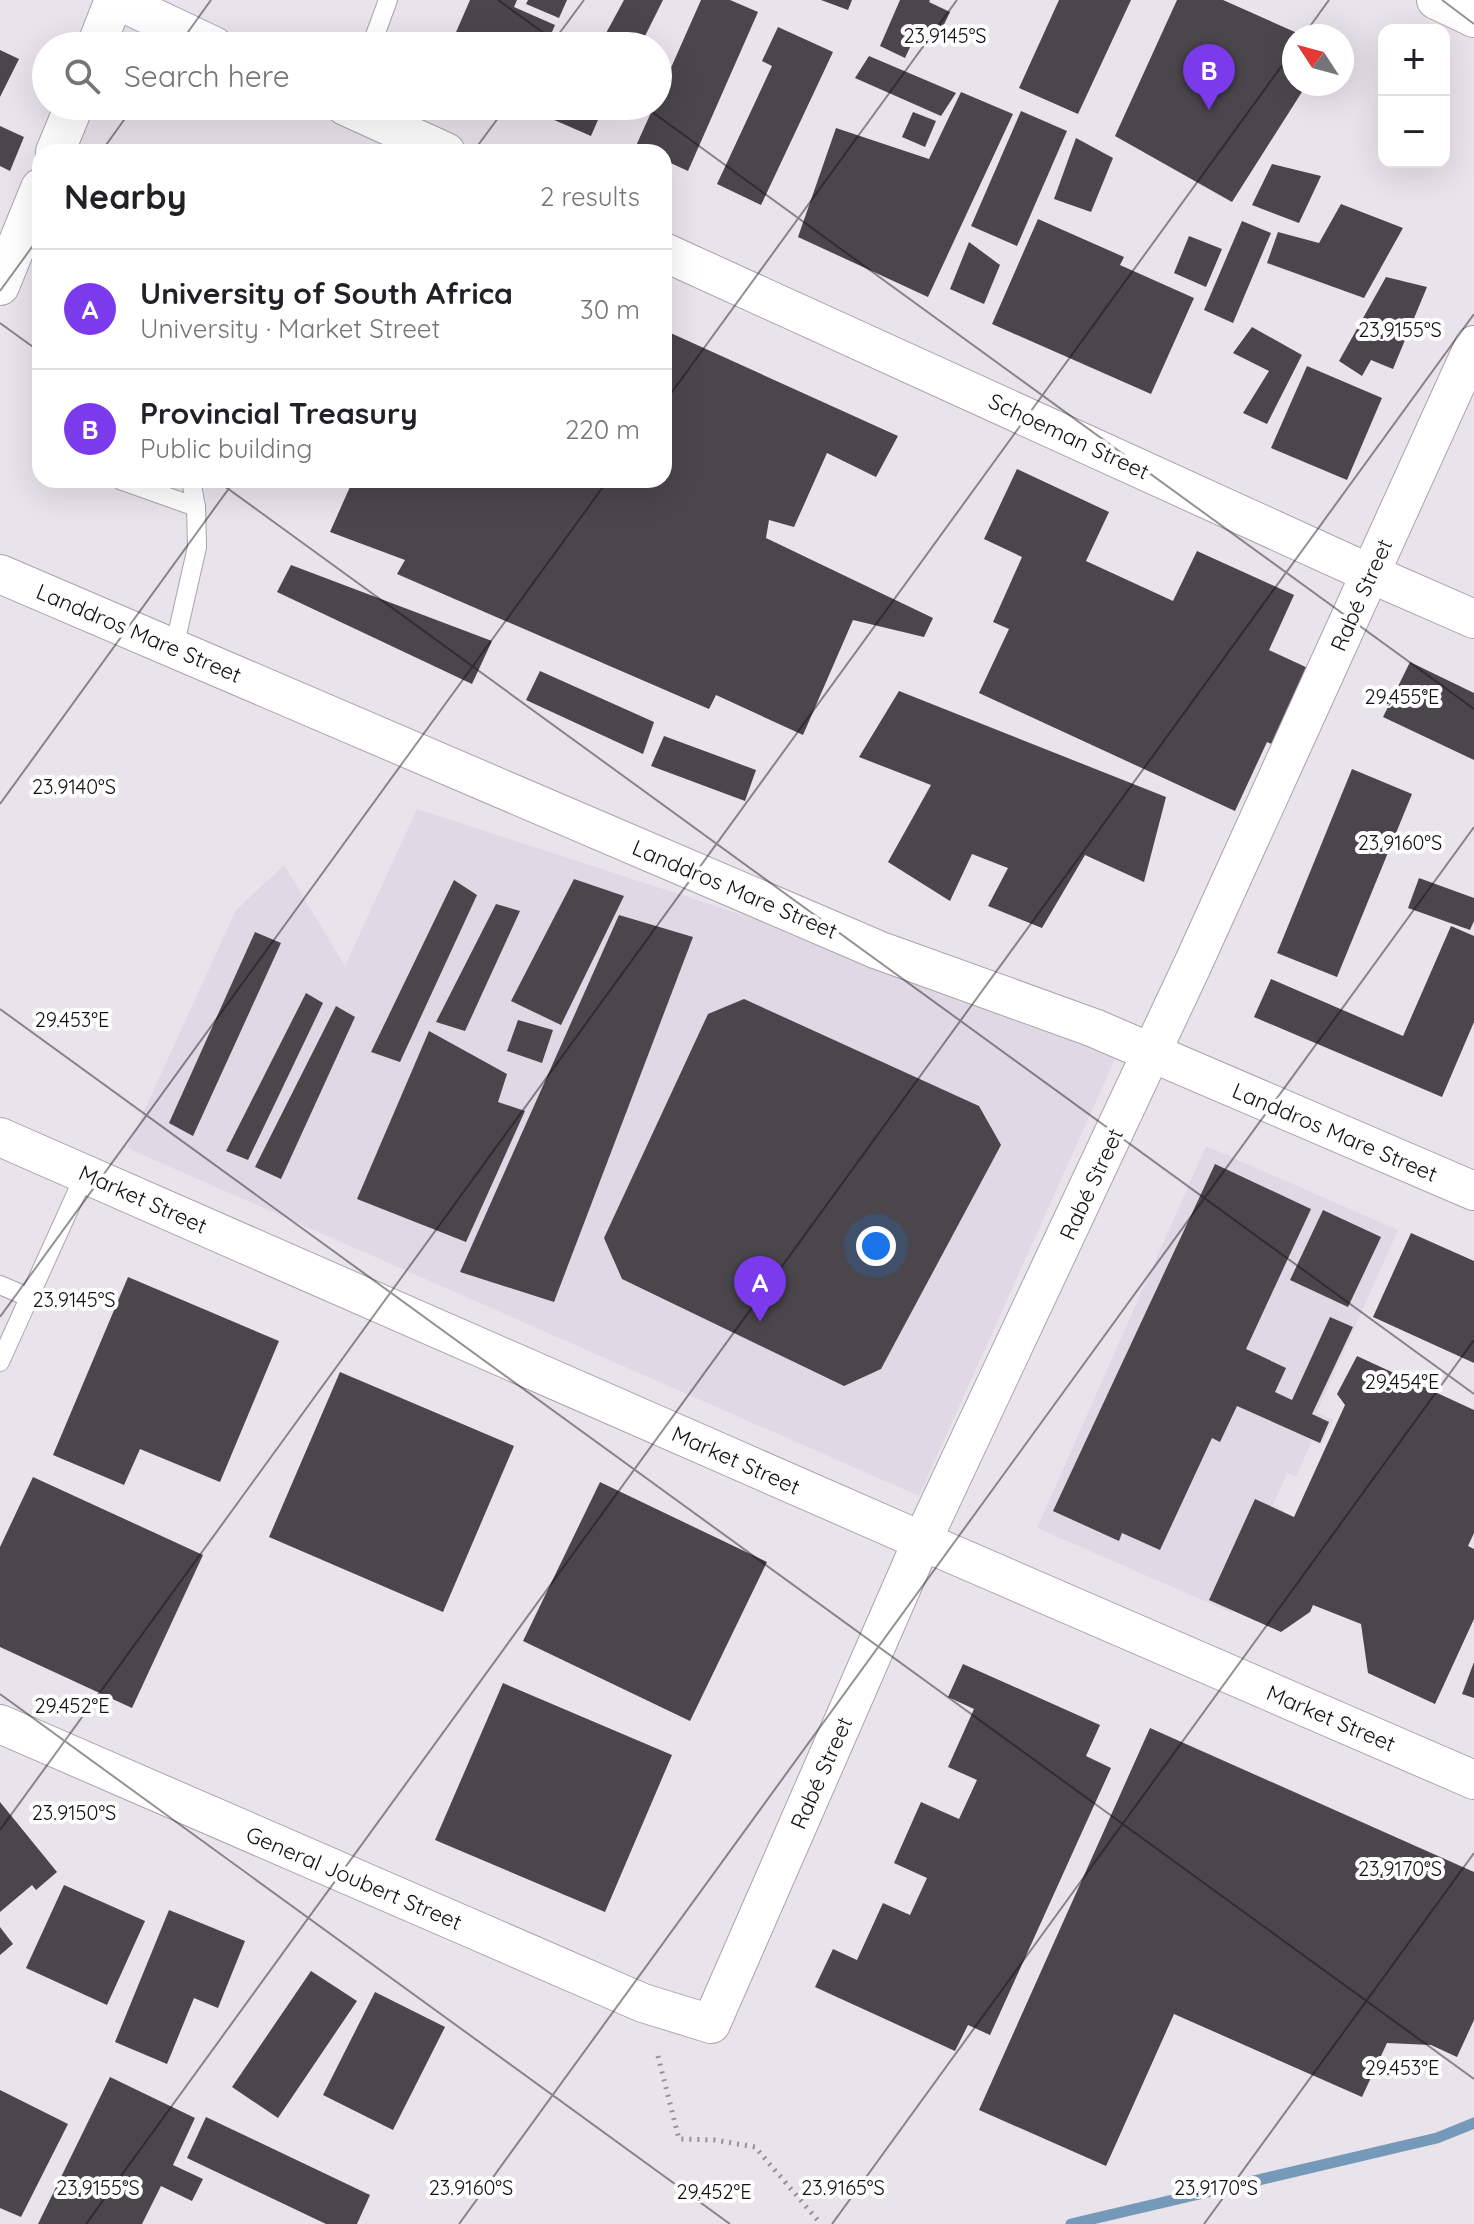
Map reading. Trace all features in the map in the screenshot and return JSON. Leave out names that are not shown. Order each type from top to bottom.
[{"type":"street","points":[[102,32],[116,0],[184,32]]},
{"type":"street","points":[[1436,0],[1474,18]]},
{"type":"street","points":[[58,144],[68,120]]},
{"type":"street","points":[[377,120],[429,144]]},
{"type":"street","points":[[0,286],[32,208]]},
{"type":"street","name":"Schoeman Street","points":[[672,256],[1474,619]]},
{"type":"street","name":"Rabé Street","points":[[711,2024],[922,1541],[1151,1054],[1474,345]]},
{"type":"street","name":"Landdros Mare Street","points":[[0,574],[878,950],[1094,1028],[1474,1191]]},
{"type":"street","name":"Market Street","points":[[0,1137],[1474,1780]]},
{"type":"street","name":"General Joubert Street","points":[[0,1724],[643,2003],[711,2024]]},
{"type":"lane","points":[[376,32],[388,0]]},
{"type":"lane","points":[[143,488],[196,507]]},
{"type":"lane","points":[[174,648],[197,547],[192,488]]},
{"type":"lane","points":[[0,1362],[85,1174]]},
{"type":"lane","points":[[0,1285],[28,1297]]},
{"type":"path","points":[[658,2056],[679,2139],[715,2140],[755,2147],[821,2224]]},
{"type":"shaded area","points":[[417,809],[805,935],[1116,1057],[919,1496],[127,1148],[236,910],[284,865],[345,966]]},
{"type":"shaded area","points":[[1206,1146],[1398,1230],[1317,1412],[1333,1420],[1321,1445],[1312,1441],[1296,1477],[1287,1473],[1273,1505],[1284,1511],[1244,1602],[1238,1600],[1232,1613],[1037,1528]]},
{"type":"building","points":[[470,0],[517,0],[514,7],[555,25],[552,32],[456,32]]},
{"type":"building","points":[[528,0],[567,0],[559,18],[526,4]]},
{"type":"building","points":[[624,0],[663,0],[647,32],[607,32]]},
{"type":"building","points":[[701,0],[730,0],[758,12],[688,171],[672,164],[672,144],[637,144],[648,120],[672,120],[672,65]]},
{"type":"building","points":[[821,0],[852,0],[848,10]]},
{"type":"building","points":[[900,0],[930,0],[950,12],[939,35],[920,26],[905,58],[880,46]]},
{"type":"building","points":[[1059,0],[1131,0],[1078,114],[1019,88]]},
{"type":"building","points":[[1177,0],[1223,0],[1282,26],[1282,96],[1299,96],[1232,202],[1115,136]]},
{"type":"building","points":[[778,27],[833,52],[761,205],[717,184],[772,66],[762,61]]},
{"type":"building","points":[[0,50],[19,59],[0,97]]},
{"type":"building","points":[[869,56],[956,93],[941,116],[855,78]]},
{"type":"building","points":[[961,92],[1013,114],[928,297],[798,237],[836,128],[929,159]]},
{"type":"building","points":[[1021,111],[1067,131],[1017,246],[971,226]]},
{"type":"building","points":[[913,112],[936,121],[925,147],[902,137]]},
{"type":"building","points":[[554,120],[598,120],[591,136]]},
{"type":"building","points":[[0,126],[24,137],[10,171],[0,166]]},
{"type":"building","points":[[1076,138],[1113,158],[1091,212],[1054,199]]},
{"type":"building","points":[[1272,164],[1321,176],[1299,223],[1252,205]]},
{"type":"building","points":[[1341,204],[1403,228],[1364,298],[1267,263],[1278,232],[1319,243]]},
{"type":"building","points":[[1038,219],[1124,257],[1120,265],[1194,298],[1151,394],[992,324]]},
{"type":"building","points":[[1242,221],[1271,233],[1233,323],[1204,310]]},
{"type":"building","points":[[1189,236],[1222,249],[1206,287],[1174,273]]},
{"type":"building","points":[[969,242],[1000,265],[984,304],[950,289]]},
{"type":"building","points":[[1386,277],[1427,287],[1393,369],[1371,360],[1362,376],[1339,361]]},
{"type":"building","points":[[1252,327],[1302,355],[1267,424],[1243,413],[1269,371],[1233,353]]},
{"type":"building","points":[[672,334],[898,436],[876,477],[827,453],[794,527],[769,520],[766,538],[933,618],[924,637],[853,620],[803,735],[716,695],[709,709],[397,574],[405,560],[330,532],[349,488],[672,488]]},
{"type":"building","points":[[1307,366],[1382,398],[1347,480],[1271,448]]},
{"type":"building","points":[[1017,469],[1109,512],[1086,561],[1173,601],[1197,551],[1294,595],[1269,650],[1310,669],[1274,745],[1267,742],[1235,811],[979,693],[1009,629],[993,622],[1022,557],[984,539]]},
{"type":"building","points":[[291,565],[492,641],[472,684],[277,592]]},
{"type":"building","points":[[1410,662],[1474,693],[1474,760],[1383,717]]},
{"type":"building","points":[[540,671],[654,722],[643,754],[526,700]]},
{"type":"building","points":[[899,691],[1166,797],[1144,882],[1085,855],[1042,928],[988,906],[1008,868],[972,854],[950,901],[888,862],[931,785],[859,757]]},
{"type":"building","points":[[664,736],[756,770],[745,801],[651,766]]},
{"type":"building","points":[[1352,769],[1412,794],[1337,977],[1277,953]]},
{"type":"building","points":[[1419,878],[1474,898],[1474,921],[1470,930],[1408,908]]},
{"type":"building","points":[[574,879],[624,896],[561,1025],[511,1001]]},
{"type":"building","points":[[454,880],[477,895],[400,1062],[371,1052]]},
{"type":"building","points":[[496,904],[520,911],[465,1031],[436,1022]]},
{"type":"building","points":[[619,915],[693,937],[554,1302],[460,1272]]},
{"type":"building","points":[[1451,926],[1474,936],[1474,1022],[1442,1097],[1254,1017],[1271,979],[1403,1036]]},
{"type":"building","points":[[255,932],[281,943],[193,1136],[169,1123]]},
{"type":"building","points":[[306,993],[323,1003],[248,1160],[226,1151]]},
{"type":"building","points":[[744,999],[979,1106],[1001,1145],[881,1369],[844,1386],[622,1279],[604,1238],[708,1014]]},
{"type":"building","points":[[336,1006],[355,1017],[281,1179],[255,1167]]},
{"type":"building","points":[[518,1020],[553,1030],[542,1063],[507,1051]]},
{"type":"building","points":[[429,1031],[507,1074],[498,1102],[525,1111],[466,1242],[357,1199]]},
{"type":"building","points":[[1215,1164],[1311,1209],[1246,1349],[1286,1368],[1275,1392],[1292,1400],[1330,1317],[1353,1327],[1312,1414],[1329,1422],[1320,1443],[1237,1406],[1220,1442],[1212,1438],[1160,1550],[1122,1533],[1119,1541],[1053,1511]]},
{"type":"building","points":[[1323,1210],[1381,1237],[1348,1307],[1290,1280]]},
{"type":"building","points":[[1411,1233],[1474,1261],[1474,1363],[1373,1317]]},
{"type":"building","points":[[128,1277],[279,1341],[220,1482],[140,1449],[124,1485],[53,1455]]},
{"type":"building","points":[[1357,1356],[1474,1410],[1474,1533],[1468,1546],[1474,1549],[1474,1619],[1435,1704],[1368,1673],[1361,1624],[1313,1605],[1310,1612],[1281,1632],[1209,1600],[1255,1499],[1294,1517],[1345,1405],[1337,1394]]},
{"type":"building","points":[[340,1372],[514,1446],[443,1612],[269,1537]]},
{"type":"building","points":[[33,1477],[203,1555],[132,1708],[0,1647],[0,1547]]},
{"type":"building","points":[[600,1482],[767,1562],[690,1721],[523,1641]]},
{"type":"building","points":[[1474,1662],[1474,1698],[1462,1694]]},
{"type":"building","points":[[963,1664],[1100,1725],[1086,1756],[1111,1768],[990,2035],[968,2025],[955,2051],[815,1987],[833,1949],[857,1960],[883,1903],[910,1915],[927,1878],[894,1863],[921,1802],[959,1819],[977,1780],[948,1767],[974,1709],[948,1697]]},
{"type":"building","points":[[503,1683],[672,1755],[605,1912],[435,1840]]},
{"type":"building","points":[[1150,1728],[1474,1872],[1474,2020],[1457,2057],[1431,2045],[1387,2043],[1362,2097],[1174,2014],[1106,2166],[979,2110]]},
{"type":"building","points":[[0,1802],[57,1872],[36,1890],[32,1885],[0,1912]]},
{"type":"building","points":[[64,1885],[145,1921],[107,2005],[26,1968]]},
{"type":"building","points":[[169,1910],[245,1941],[218,2008],[194,1998],[167,2064],[115,2042]]},
{"type":"building","points":[[0,1927],[13,1944],[0,1955]]},
{"type":"building","points":[[311,1971],[357,2001],[278,2118],[232,2087]]},
{"type":"building","points":[[375,1992],[445,2027],[393,2130],[323,2095]]},
{"type":"building","points":[[110,2077],[195,2118],[173,2165],[203,2179],[192,2201],[161,2186],[142,2224],[38,2224]]},
{"type":"building","points":[[0,2090],[68,2124],[21,2217],[0,2208]]},
{"type":"building","points":[[206,2117],[370,2195],[357,2224],[326,2224],[187,2158]]},
{"type":"waterway","points":[[1071,2224],[1437,2138],[1474,2123]]},
{"type":"place","name":"Provincial Treasury","points":[[1209,110]]},
{"type":"place","name":"University of South Africa","points":[[760,1322]]}]
